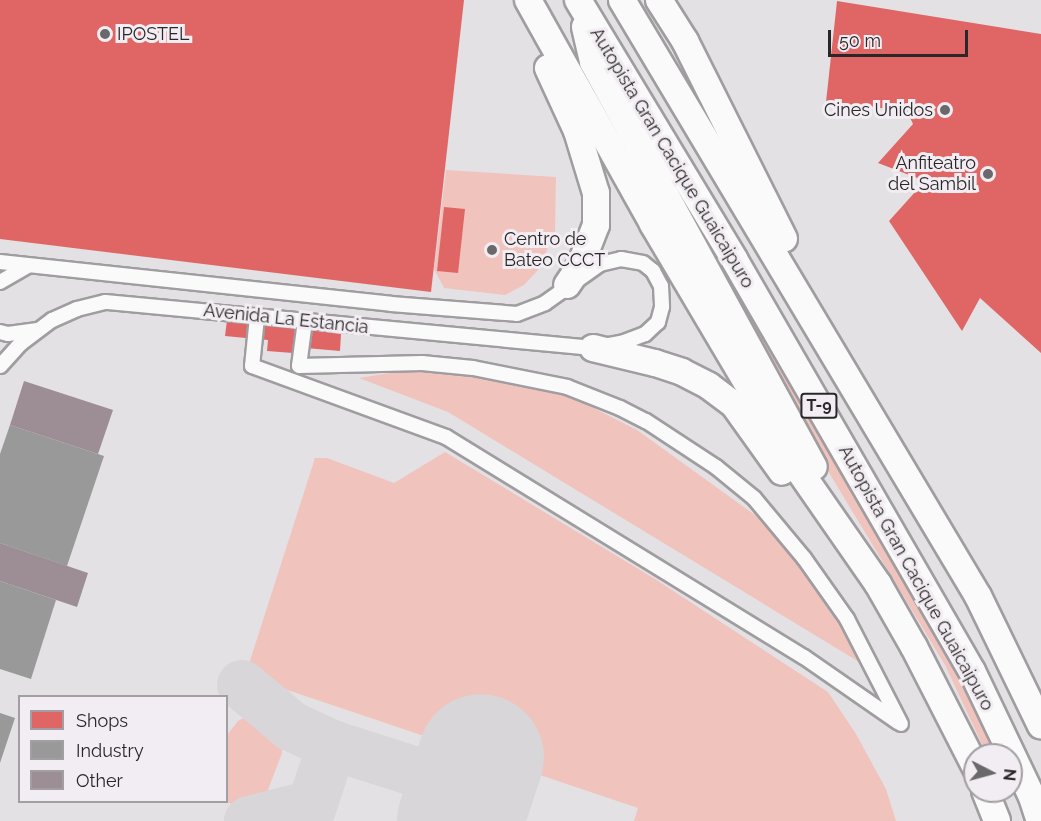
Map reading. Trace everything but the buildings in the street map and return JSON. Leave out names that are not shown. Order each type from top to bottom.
[{"type":"highway","points":[[528,0],[707,316],[796,466],[878,584],[909,638],[963,743]]},
{"type":"highway","points":[[578,0],[593,62],[690,243],[812,460],[828,510]]},
{"type":"highway","name":"Autopista Gran Cacique Guaicaipuro","points":[[578,0],[740,270],[972,671],[1032,797],[1041,821]]},
{"type":"highway","name":"T-9","points":[[622,0],[864,401],[978,596],[1041,726]]},
{"type":"highway","points":[[659,0],[685,41],[864,401]]},
{"type":"highway","points":[[547,35],[547,65],[577,131],[596,193],[596,225],[580,266],[567,285]]},
{"type":"highway","points":[[593,348],[655,363],[682,372],[709,386],[734,405],[806,503],[828,510]]},
{"type":"highway","points":[[990,803],[997,821]]},
{"type":"street","name":"Avenida La Estancia","points":[[0,262],[517,314],[557,296],[567,285],[600,264],[621,259],[643,263],[653,271],[661,286],[662,307],[658,322],[645,334],[624,342],[593,348],[105,302],[77,309],[52,320],[0,366]]},
{"type":"street","points":[[0,282],[28,266]]},
{"type":"street","points":[[256,317],[252,366],[446,437],[804,657],[901,724],[847,619],[804,558],[754,498],[716,467],[646,421],[567,387],[473,368],[422,363],[298,366],[305,321]]},
{"type":"street","points":[[0,332],[8,334],[38,330]]},
{"type":"shaded area","points":[[632,109],[913,588],[970,690],[993,743],[981,743],[945,665],[831,476]]},
{"type":"shaded area","name":"Centro de Bateo CCCT","points":[[446,170],[556,177],[555,231],[539,269],[524,285],[505,295],[444,288],[434,269]]},
{"type":"shaded area","points":[[427,367],[534,383],[566,394],[637,430],[766,523],[796,556],[874,671],[448,412],[359,378]]},
{"type":"shaded area","points":[[445,452],[655,579],[828,692],[856,734],[886,789],[896,821],[634,821],[638,808],[252,678],[248,667],[315,458],[327,458],[394,483]]},
{"type":"shaded area","points":[[249,715],[264,719],[281,739],[282,753],[266,795],[260,801],[235,805],[228,803],[228,734],[238,721]]},
{"type":"taxiway","points":[[242,685],[291,726],[332,745]]},
{"type":"taxiway","points":[[307,821],[332,745],[470,789]]},
{"type":"taxiway","points":[[249,821],[312,805]]},
{"type":"runway","points":[[460,821],[481,757]]},
{"type":"place","name":"IPOSTEL","points":[[105,34]]},
{"type":"place","name":"Cines Unidos","points":[[945,110]]},
{"type":"place","name":"Anfiteatro del Sambil","points":[[988,174]]},
{"type":"place","name":"Centro de Bateo CCCT","points":[[492,250]]}]
